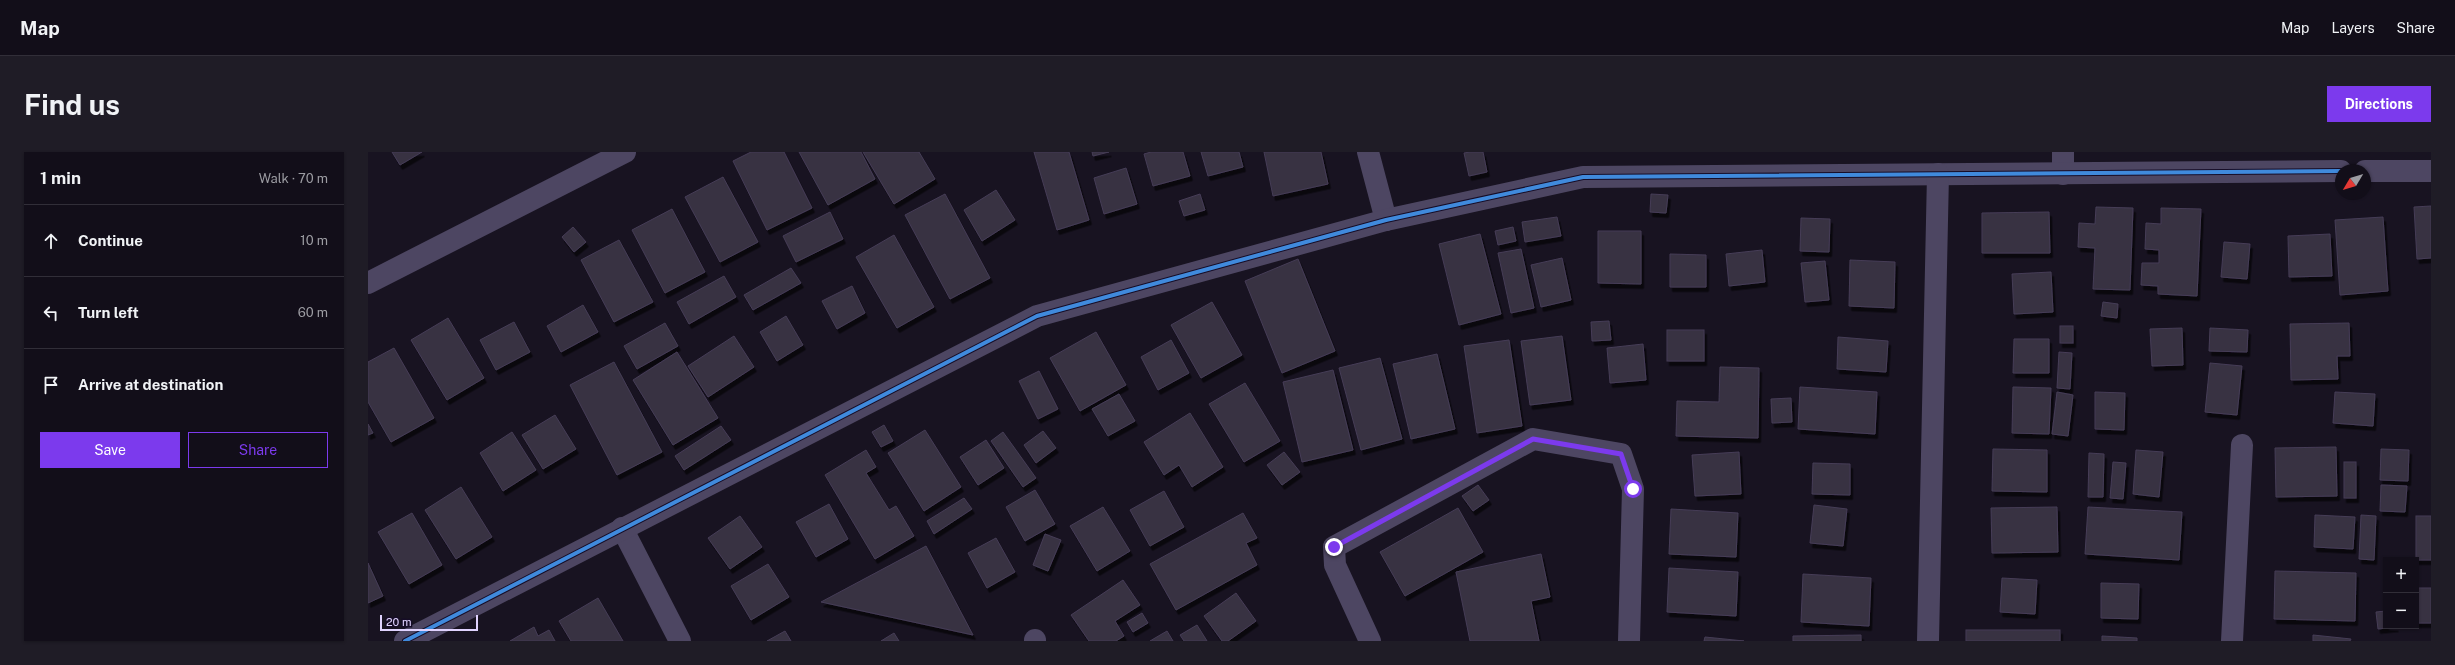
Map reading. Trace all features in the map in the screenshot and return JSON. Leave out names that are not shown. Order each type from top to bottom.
[{"type":"street","points":[[368,283],[625,152]]},
{"type":"street","points":[[1368,152],[1386,220]]},
{"type":"street","points":[[2063,152],[2063,174]]},
{"type":"street","points":[[405,641],[622,528],[1037,316],[1386,220],[1583,176],[2335,171]]},
{"type":"street","points":[[2371,171],[2431,171]]},
{"type":"street","points":[[1928,641],[1938,174]]},
{"type":"street","points":[[1370,641],[1335,565],[1334,547],[1533,439],[1621,454],[1633,489],[1630,641]]},
{"type":"street","points":[[2232,641],[2242,445]]},
{"type":"street","points":[[622,528],[680,641]]},
{"type":"building","points":[[392,152],[422,152],[400,165]]},
{"type":"building","points":[[751,152],[784,152],[812,208],[767,230],[733,161]]},
{"type":"building","points":[[799,152],[861,152],[875,179],[828,205]]},
{"type":"building","points":[[863,152],[919,152],[935,179],[894,204]]},
{"type":"building","points":[[1034,152],[1069,152],[1089,220],[1057,230]]},
{"type":"building","points":[[1092,152],[1109,152],[1093,156]]},
{"type":"building","points":[[1151,152],[1183,152],[1190,176],[1153,186],[1144,154]]},
{"type":"building","points":[[1201,152],[1239,152],[1243,167],[1208,176]]},
{"type":"building","points":[[1264,152],[1321,152],[1328,184],[1273,196]]},
{"type":"building","points":[[1483,152],[1487,172],[1469,176],[1464,153]]},
{"type":"building","points":[[1126,168],[1137,204],[1104,214],[1094,178]]},
{"type":"building","points":[[723,177],[758,242],[720,262],[685,197]]},
{"type":"building","points":[[996,190],[1015,220],[982,241],[964,210]]},
{"type":"building","points":[[945,194],[990,278],[950,299],[905,215]]},
{"type":"building","points":[[1200,194],[1205,210],[1184,216],[1179,201]]},
{"type":"building","points":[[1651,194],[1668,195],[1666,213],[1650,212]]},
{"type":"building","points":[[2431,206],[2431,258],[2417,259],[2414,207]]},
{"type":"building","points":[[2096,207],[2133,208],[2130,290],[2093,289],[2095,248],[2078,247],[2079,223],[2095,224]]},
{"type":"building","points":[[2161,208],[2201,209],[2197,296],[2158,294],[2158,286],[2141,285],[2142,263],[2159,263],[2159,250],[2145,249],[2146,223],[2161,224]]},
{"type":"building","points":[[672,209],[705,272],[665,293],[632,230]]},
{"type":"building","points":[[830,212],[843,239],[796,262],[783,236]]},
{"type":"building","points":[[2049,212],[2050,253],[1982,253],[1982,213]]},
{"type":"building","points":[[1557,217],[1561,236],[1525,242],[1522,222]]},
{"type":"building","points":[[2383,217],[2388,291],[2340,295],[2335,220]]},
{"type":"building","points":[[1801,218],[1830,219],[1829,252],[1800,251]]},
{"type":"building","points":[[573,227],[586,242],[574,252],[562,237]]},
{"type":"building","points":[[1513,227],[1516,241],[1498,245],[1495,231]]},
{"type":"building","points":[[1598,231],[1641,231],[1641,284],[1598,283]]},
{"type":"building","points":[[1480,234],[1501,314],[1459,325],[1439,244]]},
{"type":"building","points":[[2330,234],[2332,276],[2289,277],[2288,236]]},
{"type":"building","points":[[894,235],[934,307],[897,328],[856,257]]},
{"type":"building","points":[[619,240],[653,302],[614,322],[581,260]]},
{"type":"building","points":[[2224,242],[2250,244],[2247,279],[2221,277]]},
{"type":"building","points":[[1521,249],[1534,308],[1511,313],[1498,253]]},
{"type":"building","points":[[1762,250],[1765,282],[1729,286],[1726,254]]},
{"type":"building","points":[[1670,254],[1706,255],[1706,287],[1670,287]]},
{"type":"building","points":[[1562,258],[1571,300],[1541,307],[1531,265]]},
{"type":"building","points":[[1298,259],[1335,351],[1282,373],[1245,281]]},
{"type":"building","points":[[1850,260],[1895,262],[1894,308],[1849,306]]},
{"type":"building","points":[[1825,261],[1829,300],[1805,302],[1801,263]]},
{"type":"building","points":[[791,268],[801,283],[753,310],[744,295]]},
{"type":"building","points":[[2051,272],[2053,312],[2014,314],[2012,274]]},
{"type":"building","points":[[724,276],[736,297],[689,324],[677,302]]},
{"type":"building","points":[[852,286],[865,313],[837,329],[822,301]]},
{"type":"building","points":[[1212,302],[1242,355],[1201,378],[1171,325]]},
{"type":"building","points":[[2103,302],[2118,304],[2117,318],[2101,316]]},
{"type":"building","points":[[583,305],[598,332],[561,352],[547,326]]},
{"type":"building","points":[[786,316],[803,345],[777,361],[760,332]]},
{"type":"building","points":[[448,318],[484,378],[447,400],[411,340]]},
{"type":"building","points":[[1609,321],[1611,340],[1592,341],[1591,322]]},
{"type":"building","points":[[514,322],[530,352],[496,370],[480,340]]},
{"type":"building","points":[[665,323],[678,346],[637,369],[624,346]]},
{"type":"building","points":[[2349,323],[2350,356],[2337,356],[2338,379],[2291,380],[2290,324]]},
{"type":"building","points":[[2060,326],[2073,326],[2073,343],[2060,343]]},
{"type":"building","points":[[2182,328],[2183,365],[2152,366],[2150,329]]},
{"type":"building","points":[[2210,328],[2248,330],[2247,352],[2209,351]]},
{"type":"building","points":[[1667,330],[1704,330],[1704,361],[1667,361]]},
{"type":"building","points":[[1096,332],[1126,385],[1080,411],[1050,358]]},
{"type":"building","points":[[734,336],[754,367],[708,397],[688,366]]},
{"type":"building","points":[[1562,336],[1571,400],[1530,405],[1521,341]]},
{"type":"building","points":[[1838,337],[1888,341],[1886,372],[1837,369]]},
{"type":"building","points":[[2014,339],[2049,339],[2049,373],[2013,373]]},
{"type":"building","points":[[1171,340],[1189,373],[1158,390],[1141,357]]},
{"type":"building","points":[[1509,340],[1522,426],[1477,433],[1464,346]]},
{"type":"building","points":[[1643,344],[1646,380],[1610,383],[1607,348]]},
{"type":"building","points":[[394,348],[434,418],[391,442],[368,402],[368,362]]},
{"type":"building","points":[[677,352],[718,418],[673,445],[633,380]]},
{"type":"building","points":[[2059,352],[2072,353],[2070,389],[2057,388]]},
{"type":"building","points":[[1437,354],[1455,429],[1411,439],[1393,364]]},
{"type":"building","points":[[1380,358],[1402,439],[1361,450],[1339,368]]},
{"type":"building","points":[[614,362],[662,452],[617,475],[570,385]]},
{"type":"building","points":[[2210,363],[2242,366],[2237,415],[2205,412]]},
{"type":"building","points":[[1720,367],[1759,368],[1758,438],[1676,436],[1677,401],[1719,402]]},
{"type":"building","points":[[1333,370],[1353,450],[1302,462],[1283,382]]},
{"type":"building","points":[[1039,371],[1058,409],[1038,419],[1019,381]]},
{"type":"building","points":[[1245,383],[1280,441],[1244,462],[1209,404]]},
{"type":"building","points":[[1800,387],[1877,392],[1875,434],[1798,429]]},
{"type":"building","points":[[2013,387],[2051,388],[2049,434],[2012,433]]},
{"type":"building","points":[[2057,392],[2073,395],[2068,436],[2052,434]]},
{"type":"building","points":[[2095,392],[2125,393],[2124,430],[2095,429]]},
{"type":"building","points":[[2335,392],[2375,394],[2373,426],[2333,423]]},
{"type":"building","points":[[1119,394],[1135,421],[1108,436],[1092,409]]},
{"type":"building","points":[[1791,398],[1792,422],[1772,423],[1771,399]]},
{"type":"building","points":[[1190,413],[1223,467],[1192,487],[1179,465],[1164,475],[1144,442]]},
{"type":"building","points":[[555,415],[576,449],[543,469],[522,435]]},
{"type":"building","points":[[368,424],[373,433],[368,435]]},
{"type":"building","points":[[884,425],[893,441],[881,447],[872,432]]},
{"type":"building","points":[[721,426],[731,440],[684,470],[675,456]]},
{"type":"building","points":[[925,430],[961,487],[924,511],[888,453]]},
{"type":"building","points":[[1043,431],[1056,448],[1036,463],[1024,445]]},
{"type":"building","points":[[512,432],[536,470],[503,491],[480,453]]},
{"type":"building","points":[[1003,432],[1036,478],[1023,487],[991,441]]},
{"type":"building","points":[[986,440],[1004,468],[978,485],[960,457]]},
{"type":"building","points":[[2336,447],[2337,496],[2276,497],[2275,448]]},
{"type":"building","points":[[1993,449],[2047,450],[2047,492],[1992,491]]},
{"type":"building","points":[[2381,449],[2409,450],[2408,481],[2380,480]]},
{"type":"building","points":[[866,450],[876,467],[866,473],[889,510],[896,506],[914,536],[875,559],[825,475]]},
{"type":"building","points":[[2136,450],[2163,452],[2159,497],[2133,494]]},
{"type":"building","points":[[1284,452],[1300,472],[1282,485],[1267,465]]},
{"type":"building","points":[[1739,452],[1741,494],[1695,496],[1692,455]]},
{"type":"building","points":[[2089,453],[2104,454],[2103,497],[2088,497]]},
{"type":"building","points":[[2113,462],[2126,463],[2123,499],[2110,498]]},
{"type":"building","points":[[2344,462],[2356,462],[2356,498],[2344,498]]},
{"type":"building","points":[[1813,463],[1850,464],[1850,495],[1812,494]]},
{"type":"building","points":[[1478,485],[1489,500],[1473,511],[1462,496]]},
{"type":"building","points":[[2381,485],[2407,486],[2405,512],[2380,511]]},
{"type":"building","points":[[461,487],[492,537],[456,559],[425,510]]},
{"type":"building","points":[[1035,490],[1055,524],[1025,541],[1006,507]]},
{"type":"building","points":[[1164,491],[1184,527],[1150,546],[1130,510]]},
{"type":"building","points":[[964,498],[972,509],[934,534],[927,521]]},
{"type":"building","points":[[829,504],[848,539],[816,557],[796,522]]},
{"type":"building","points":[[1814,505],[1847,509],[1843,546],[1810,543]]},
{"type":"building","points":[[1103,507],[1130,551],[1097,571],[1070,526]]},
{"type":"building","points":[[2057,507],[2058,552],[1992,553],[1991,508]]},
{"type":"building","points":[[2088,507],[2182,512],[2179,560],[2085,554]]},
{"type":"building","points":[[1458,508],[1483,552],[1405,596],[1380,552]]},
{"type":"building","points":[[1671,509],[1738,513],[1736,557],[1669,554]]},
{"type":"building","points":[[412,513],[442,565],[409,584],[378,532]]},
{"type":"building","points":[[1243,513],[1257,538],[1246,543],[1257,565],[1176,610],[1150,564]]},
{"type":"building","points":[[2315,515],[2355,517],[2353,549],[2314,547]]},
{"type":"building","points":[[2361,515],[2376,516],[2374,560],[2359,559]]},
{"type":"building","points":[[740,516],[762,547],[730,569],[708,538]]},
{"type":"building","points":[[2416,516],[2431,516],[2431,560],[2419,560],[2419,557],[2416,557]]},
{"type":"building","points":[[1045,534],[1061,540],[1048,571],[1033,565]]},
{"type":"building","points":[[996,538],[1015,572],[987,588],[968,553]]},
{"type":"building","points":[[926,546],[973,635],[821,602]]},
{"type":"building","points":[[1541,554],[1550,597],[1531,601],[1539,641],[1470,641],[1456,572]]},
{"type":"building","points":[[368,563],[383,596],[368,603]]},
{"type":"building","points":[[768,564],[789,597],[751,620],[731,586]]},
{"type":"building","points":[[1669,568],[1738,572],[1736,616],[1667,612]]},
{"type":"building","points":[[2275,571],[2356,573],[2355,621],[2274,619]]},
{"type":"building","points":[[1803,574],[1871,578],[1869,626],[1801,622]]},
{"type":"building","points":[[2002,578],[2037,580],[2035,614],[2000,612]]},
{"type":"building","points":[[1123,580],[1140,605],[1115,621],[1124,636],[1116,641],[1089,641],[1071,615]]},
{"type":"building","points":[[2101,583],[2139,584],[2138,619],[2101,618]]},
{"type":"building","points":[[2419,588],[2431,588],[2431,623],[2419,623]]},
{"type":"building","points":[[1236,593],[1256,621],[1228,641],[1222,641],[1204,616]]},
{"type":"building","points":[[598,598],[623,641],[571,641],[559,621]]},
{"type":"building","points":[[2383,611],[2383,628],[2378,629],[2376,612]]},
{"type":"building","points":[[1142,613],[1148,623],[1133,632],[1127,622]]},
{"type":"building","points":[[1197,625],[1207,641],[1184,641],[1180,635]]},
{"type":"building","points":[[534,627],[538,636],[549,630],[555,641],[510,641]]},
{"type":"building","points":[[1966,630],[2060,630],[2060,641],[1966,641]]},
{"type":"building","points":[[785,631],[791,641],[767,641]]},
{"type":"building","points":[[1167,631],[1173,641],[1150,641]]},
{"type":"building","points":[[894,633],[899,641],[881,641]]},
{"type":"building","points":[[1861,635],[1861,641],[1793,641],[1793,636]]},
{"type":"building","points":[[2313,635],[2351,639],[2350,641],[2313,641]]},
{"type":"building","points":[[2102,636],[2137,638],[2137,641],[2102,641]]},
{"type":"building","points":[[1705,637],[1744,641],[1704,641]]},
{"type":"cycle path","points":[[405,641],[1037,316],[1386,220],[1583,177],[2335,171]]},
{"type":"route","points":[[1334,547],[1533,439],[1621,454],[1633,489]]}]
